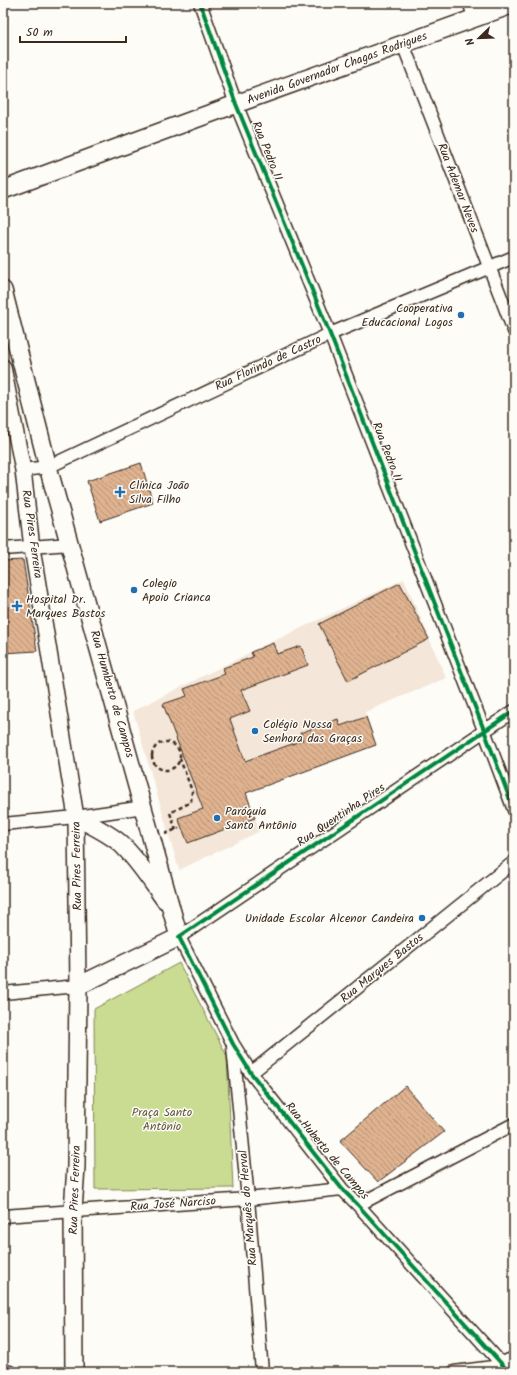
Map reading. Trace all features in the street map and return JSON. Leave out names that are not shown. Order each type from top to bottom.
[{"type":"main road","name":"Avenida Governador Chagas Rodrigues","points":[[3,190],[403,44],[474,10],[514,4]]},
{"type":"main road","name":"Rua Humberto de Campos","points":[[3,290],[48,467],[179,937]]},
{"type":"main road","points":[[76,817],[95,826],[120,843],[132,855],[171,909]]},
{"type":"main road","points":[[78,986],[179,937]]},
{"type":"main road","name":"Rua Pires Ferreira","points":[[74,1372],[73,1211],[76,1166],[78,986]]},
{"type":"street","name":"Rua Pedro II","points":[[200,3],[236,104],[330,334],[514,810]]},
{"type":"street","name":"Rua Ademar Neves","points":[[403,44],[514,331]]},
{"type":"street","name":"Rua Florindo de Castro","points":[[23,470],[48,467],[330,334],[514,258]]},
{"type":"street","name":"Rua Pires Ferreira","points":[[3,367],[23,470],[32,548],[76,817],[78,986]]},
{"type":"street","points":[[3,549],[70,544]]},
{"type":"street","name":"Rua Quentinha Pires","points":[[179,937],[514,710]]},
{"type":"street","points":[[3,824],[76,817],[144,807]]},
{"type":"street","name":"Rua Marques Bastos","points":[[251,1073],[514,862]]},
{"type":"street","name":"Rua Huberto de Campos","points":[[179,937],[232,1044],[251,1073],[342,1189],[506,1368]]},
{"type":"street","points":[[3,993],[78,986]]},
{"type":"street","name":"Rua Marquês do Herval","points":[[232,1044],[248,1199],[262,1372]]},
{"type":"street","points":[[358,1205],[514,1124]]},
{"type":"street","name":"Rua José Narciso","points":[[3,1216],[248,1199],[342,1189]]},
{"type":"street","points":[[454,1372],[493,1367],[506,1368],[514,1358]]},
{"type":"street","points":[[3,1371],[10,1372]]},
{"type":"path","points":[[176,830],[170,813],[191,802],[192,791],[180,758],[179,750],[174,744],[166,741],[158,744],[152,750],[152,760],[162,770],[170,770],[177,766],[180,758]]},
{"type":"shaded area","name":"Colégio Nossa Senhora das Graças","points":[[404,579],[446,678],[365,712],[376,745],[246,793],[260,831],[179,870],[133,711],[251,652]]},
{"type":"green space","name":"Praça Santo Antônio","points":[[179,963],[227,1056],[233,1188],[95,1189],[94,1009]]},
{"type":"building","name":"Clínica João Silva Filho","points":[[141,463],[153,503],[100,521],[87,481]]},
{"type":"building","name":"Hospital Dr. Marques Bastos","points":[[23,560],[37,651],[3,653],[3,561]]},
{"type":"building","points":[[400,583],[429,639],[348,681],[319,624]]},
{"type":"building","points":[[273,643],[277,654],[301,646],[308,665],[241,690],[250,711],[230,719],[245,761],[303,740],[300,733],[338,719],[340,726],[366,717],[376,745],[246,793],[255,818],[188,843],[178,818],[203,809],[163,704],[187,696],[184,689],[225,674],[223,668],[253,657],[251,652]]},
{"type":"building","points":[[405,1086],[444,1132],[378,1182],[340,1141]]},
{"type":"cycle path","points":[[200,3],[236,104],[330,334],[514,810]]},
{"type":"cycle path","points":[[509,1372],[342,1189],[251,1073],[233,1044],[179,937],[514,711]]},
{"type":"place","name":"Cooperativa Educacional Logos","points":[[461,315]]},
{"type":"place","name":"Clínica João Silva Filho","points":[[120,492]]},
{"type":"place","name":"Colegio Apoio Crianca","points":[[134,590]]},
{"type":"place","name":"Hospital Dr. Marques Bastos","points":[[17,606]]},
{"type":"place","name":"Colégio Nossa Senhora das Graças","points":[[255,731]]},
{"type":"place","name":"Paróquia Santo Antônio","points":[[217,818]]},
{"type":"place","name":"Unidade Escolar Alcenor Candeira","points":[[422,918]]}]
